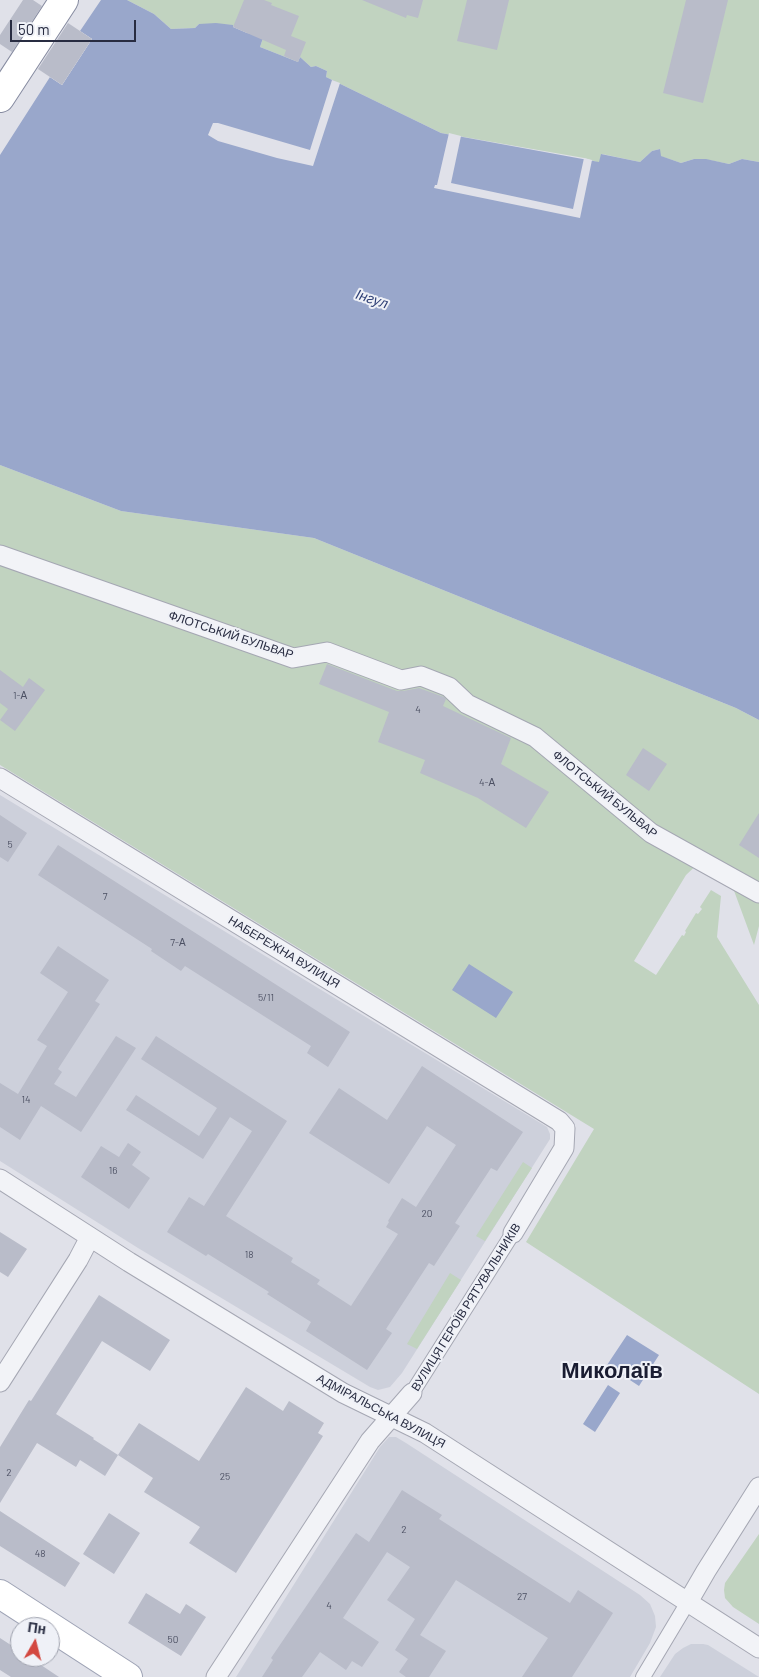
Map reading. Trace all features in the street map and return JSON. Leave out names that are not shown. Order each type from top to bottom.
[{"type":"main road","points":[[0,98],[64,0]]},
{"type":"main road","points":[[0,1594],[128,1677]]},
{"type":"street","name":"ФЛОТСЬКИЙ БУЛЬВАР","points":[[0,555],[293,658],[327,652],[401,680],[421,676],[449,687],[467,704],[535,738],[652,834],[759,893]]},
{"type":"street","name":"НАБЕРЕЖНА ВУЛИЦЯ","points":[[0,778],[548,1114],[559,1121],[565,1128]]},
{"type":"street","name":"ВУЛИЦЯ ГЕРОЇВ РЯТУВАЛЬНИКІВ","points":[[216,1677],[370,1441],[412,1393],[564,1148],[565,1128]]},
{"type":"street","name":"АДМІРАЛЬСЬКА ВУЛИЦЯ","points":[[0,1179],[90,1238],[343,1393],[425,1433],[759,1648]]},
{"type":"street","points":[[0,1382],[90,1238]]},
{"type":"street","points":[[642,1677],[759,1487]]},
{"type":"shaded area","points":[[0,795],[547,1127],[550,1139],[402,1373],[390,1387],[378,1390],[370,1387],[138,1248],[0,1161]]},
{"type":"shaded area","points":[[389,1437],[396,1437],[406,1443],[640,1595],[650,1604],[655,1616],[656,1627],[650,1643],[630,1677],[236,1677],[380,1447]]},
{"type":"shaded area","points":[[691,1644],[708,1645],[759,1677],[660,1677],[675,1654]]},
{"type":"green space","points":[[127,0],[759,0],[759,162],[742,159],[729,164],[694,159],[681,163],[660,156],[660,149],[652,151],[640,162],[602,154],[600,163],[584,158],[441,133],[326,77],[327,71],[316,66],[311,67],[300,57],[298,62],[260,47],[264,35],[248,33],[233,25],[199,24],[195,28],[171,29],[154,14]]},
{"type":"green space","points":[[0,465],[121,511],[314,538],[736,708],[759,720],[759,887],[704,858],[686,875],[634,961],[656,975],[682,935],[684,936],[696,913],[698,914],[702,909],[700,907],[711,890],[721,896],[717,937],[759,1005],[759,1394],[526,1242],[594,1129],[0,765]]},
{"type":"green space","points":[[733,888],[759,903],[759,926],[754,945]]},
{"type":"green space","points":[[523,1162],[532,1168],[485,1241],[476,1236]]},
{"type":"green space","points":[[450,1273],[461,1280],[417,1349],[407,1344]]},
{"type":"green space","points":[[759,1534],[759,1624],[733,1607],[725,1598],[724,1590],[725,1583]]},
{"type":"water","name":"Інгул","points":[[56,0],[127,0],[154,14],[171,29],[195,28],[199,24],[216,23],[233,25],[233,27],[247,33],[264,35],[260,47],[298,62],[300,57],[311,67],[316,66],[327,71],[326,77],[441,133],[599,162],[601,154],[640,162],[652,151],[660,149],[661,156],[681,163],[694,159],[706,159],[729,164],[742,159],[759,162],[759,720],[736,708],[314,538],[121,511],[0,465],[0,44],[62,85],[92,39],[49,11]]},
{"type":"water","points":[[469,964],[513,992],[496,1018],[452,990]]},
{"type":"water","points":[[627,1335],[659,1355],[639,1386],[607,1365]]},
{"type":"water","points":[[608,1385],[620,1393],[595,1432],[583,1424]]},
{"type":"pier","points":[[53,0],[101,0],[80,31],[92,39],[62,85],[50,77],[0,155],[0,42],[62,81],[89,40],[48,13]]},
{"type":"pier","points":[[332,80],[340,83],[313,166],[218,141],[208,135],[213,123],[218,123],[310,150]]},
{"type":"pier","points":[[449,133],[461,136],[451,183],[573,209],[584,158],[592,160],[580,218],[434,188],[437,185]]},
{"type":"building","points":[[23,0],[33,0],[42,6],[12,52],[0,44],[0,35]]},
{"type":"building","points":[[244,0],[264,0],[272,3],[271,5],[299,16],[291,36],[306,42],[298,62],[284,56],[286,50],[233,27]]},
{"type":"building","points":[[362,0],[423,0],[418,18],[407,15],[406,18]]},
{"type":"building","points":[[467,0],[509,0],[497,50],[457,41]]},
{"type":"building","points":[[686,0],[728,0],[703,103],[663,93]]},
{"type":"building","points":[[68,23],[92,39],[62,85],[38,69]]},
{"type":"building","points":[[327,664],[397,691],[419,688],[444,697],[446,699],[443,706],[511,738],[501,764],[549,792],[526,828],[478,798],[420,773],[425,760],[378,742],[389,712],[319,684]]},
{"type":"building","points":[[0,670],[23,687],[29,678],[45,690],[15,731],[0,720],[8,709],[0,703]]},
{"type":"building","points":[[643,748],[667,764],[649,791],[626,775]]},
{"type":"building","points":[[759,813],[759,858],[739,845]]},
{"type":"building","points":[[0,815],[27,833],[8,862],[0,857]]},
{"type":"building","points":[[58,845],[350,1032],[328,1067],[307,1053],[311,1046],[185,966],[181,971],[151,951],[152,949],[38,875]]},
{"type":"building","points":[[58,946],[109,980],[95,1001],[100,1004],[58,1069],[62,1072],[54,1084],[76,1097],[116,1036],[136,1048],[81,1132],[41,1106],[20,1140],[0,1127],[0,1083],[18,1094],[47,1046],[37,1040],[68,992],[40,973]]},
{"type":"building","points":[[156,1036],[287,1121],[226,1216],[293,1258],[291,1262],[320,1280],[317,1284],[351,1306],[398,1234],[386,1227],[402,1198],[416,1207],[456,1145],[427,1126],[389,1184],[309,1133],[339,1088],[387,1120],[422,1066],[523,1132],[497,1171],[491,1168],[455,1223],[460,1226],[434,1266],[429,1263],[386,1329],[392,1333],[367,1370],[306,1331],[311,1322],[267,1294],[269,1292],[208,1254],[206,1256],[167,1232],[189,1197],[204,1206],[252,1131],[230,1117],[203,1159],[126,1110],[136,1095],[199,1136],[217,1108],[141,1059]]},
{"type":"building","points":[[128,1143],[141,1152],[132,1165],[150,1178],[129,1209],[81,1177],[101,1146],[119,1157]]},
{"type":"building","points":[[0,1232],[27,1249],[8,1277],[0,1272]]},
{"type":"building","points":[[99,1295],[170,1340],[150,1371],[102,1341],[56,1414],[118,1455],[105,1476],[80,1460],[76,1467],[37,1443],[0,1503],[0,1447]]},
{"type":"building","points":[[246,1387],[283,1411],[289,1401],[324,1423],[318,1433],[323,1436],[236,1573],[189,1543],[200,1527],[144,1492],[153,1478],[118,1455],[139,1423],[199,1461]]},
{"type":"building","points":[[402,1490],[442,1515],[439,1519],[570,1603],[578,1590],[613,1613],[572,1677],[522,1677],[548,1638],[456,1580],[420,1635],[446,1651],[429,1677],[406,1677],[399,1672],[408,1659],[395,1650],[415,1619],[387,1600],[410,1567],[387,1552],[343,1618],[379,1642],[362,1667],[352,1661],[346,1670],[320,1652],[302,1677],[262,1677],[273,1660],[271,1658],[356,1533],[369,1542]]},
{"type":"building","points":[[0,1511],[80,1563],[65,1587],[0,1546]]},
{"type":"building","points":[[109,1513],[140,1533],[114,1574],[83,1554]]},
{"type":"building","points":[[146,1593],[180,1614],[186,1604],[206,1617],[181,1656],[128,1623]]},
{"type":"building","points":[[0,1638],[10,1644],[10,1667],[44,1667],[59,1677],[11,1677],[0,1670]]},
{"type":"district","name":"Миколаїв","points":[[612,1371]]}]
